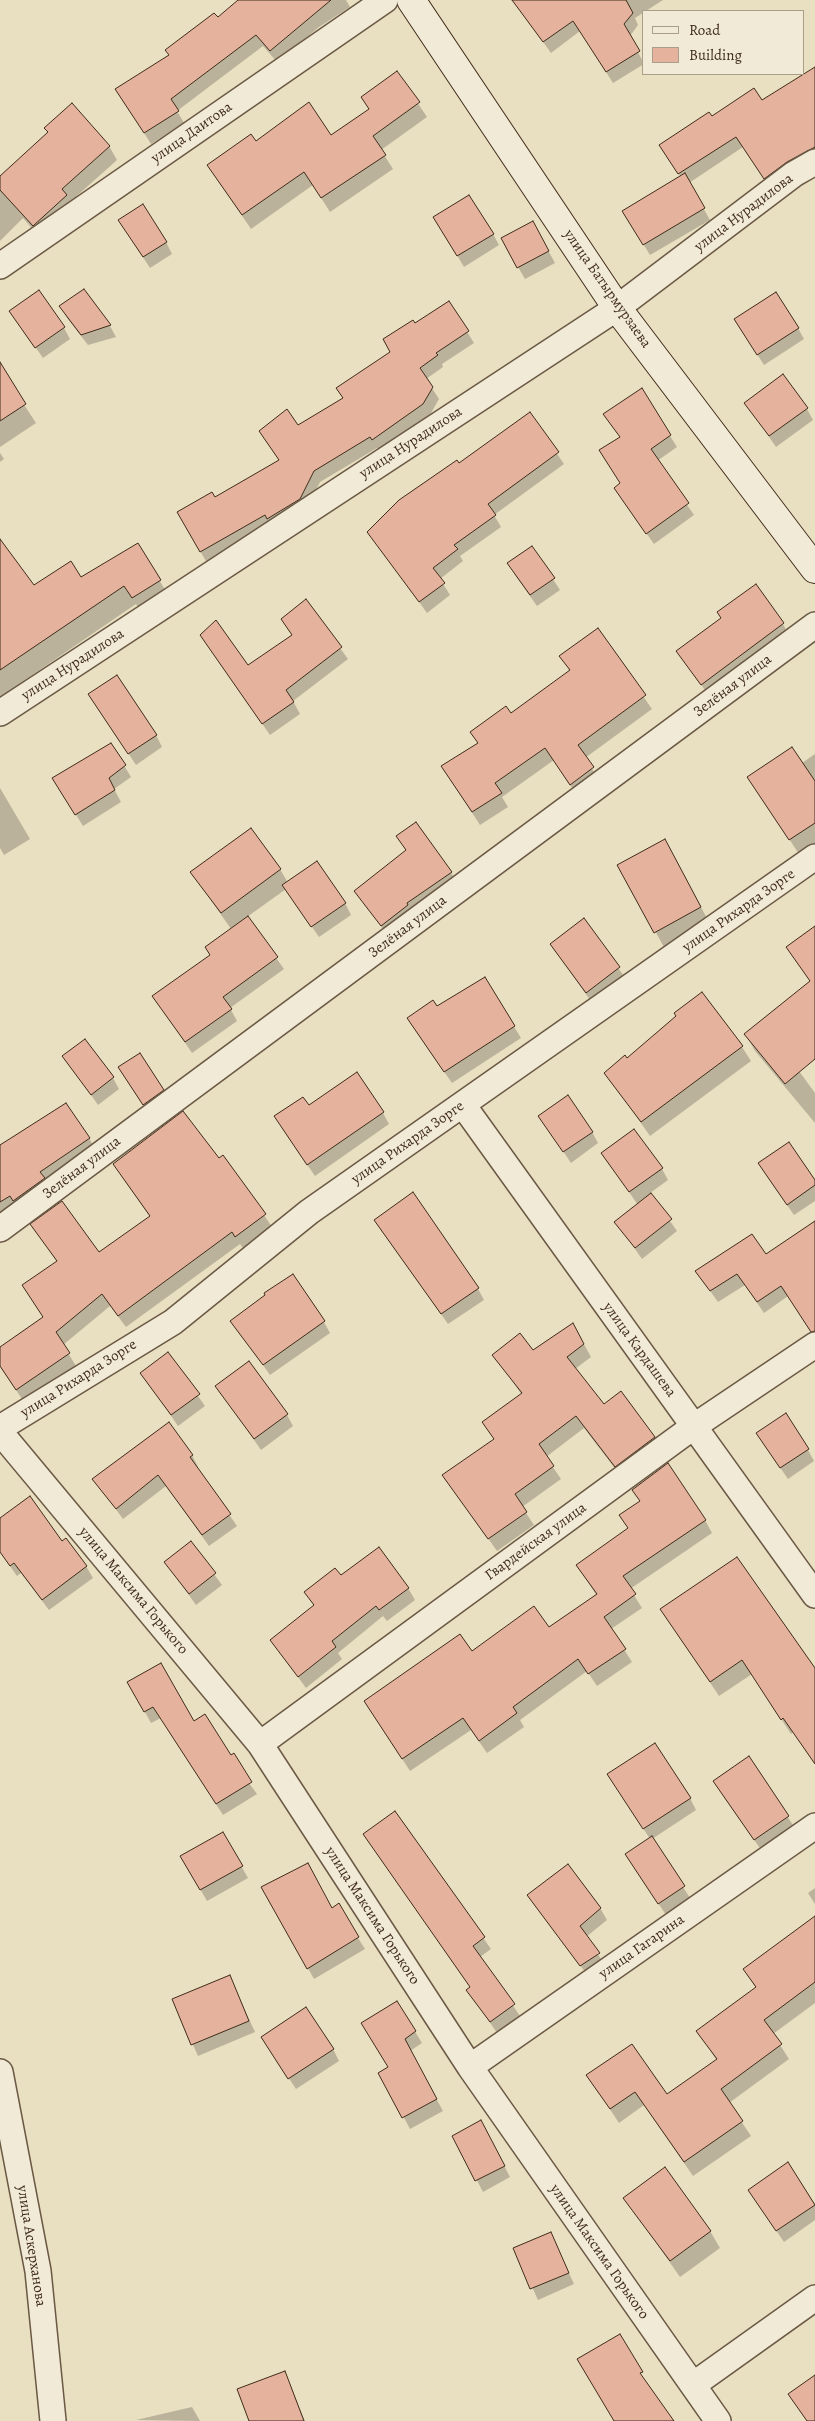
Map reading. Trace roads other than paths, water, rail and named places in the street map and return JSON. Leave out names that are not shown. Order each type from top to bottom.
[{"type":"street","name":"улица Даитова","points":[[0,266],[385,0]]},
{"type":"street","name":"улица Батырмурзаева","points":[[410,0],[618,308],[815,569]]},
{"type":"street","name":"улица Нурадилова","points":[[0,713],[618,308],[794,174],[815,162]]},
{"type":"street","name":"Зелёная улица","points":[[0,1229],[815,625]]},
{"type":"street","name":"улица Рихарда Зорге","points":[[0,1430],[173,1322],[309,1212],[815,857]]},
{"type":"street","name":"улица Кардашева","points":[[463,1105],[815,1595]]},
{"type":"street","name":"Гвардейская улица","points":[[260,1744],[693,1426],[815,1344]]},
{"type":"street","name":"улица Максима Горького","points":[[0,1430],[260,1744],[470,2067],[718,2421]]},
{"type":"street","name":"улица Гагарина","points":[[470,2067],[815,1826]]},
{"type":"street","name":"улица Аскерханова","points":[[0,2072],[38,2271],[52,2421]]},
{"type":"street","points":[[693,2384],[815,2298]]}]
